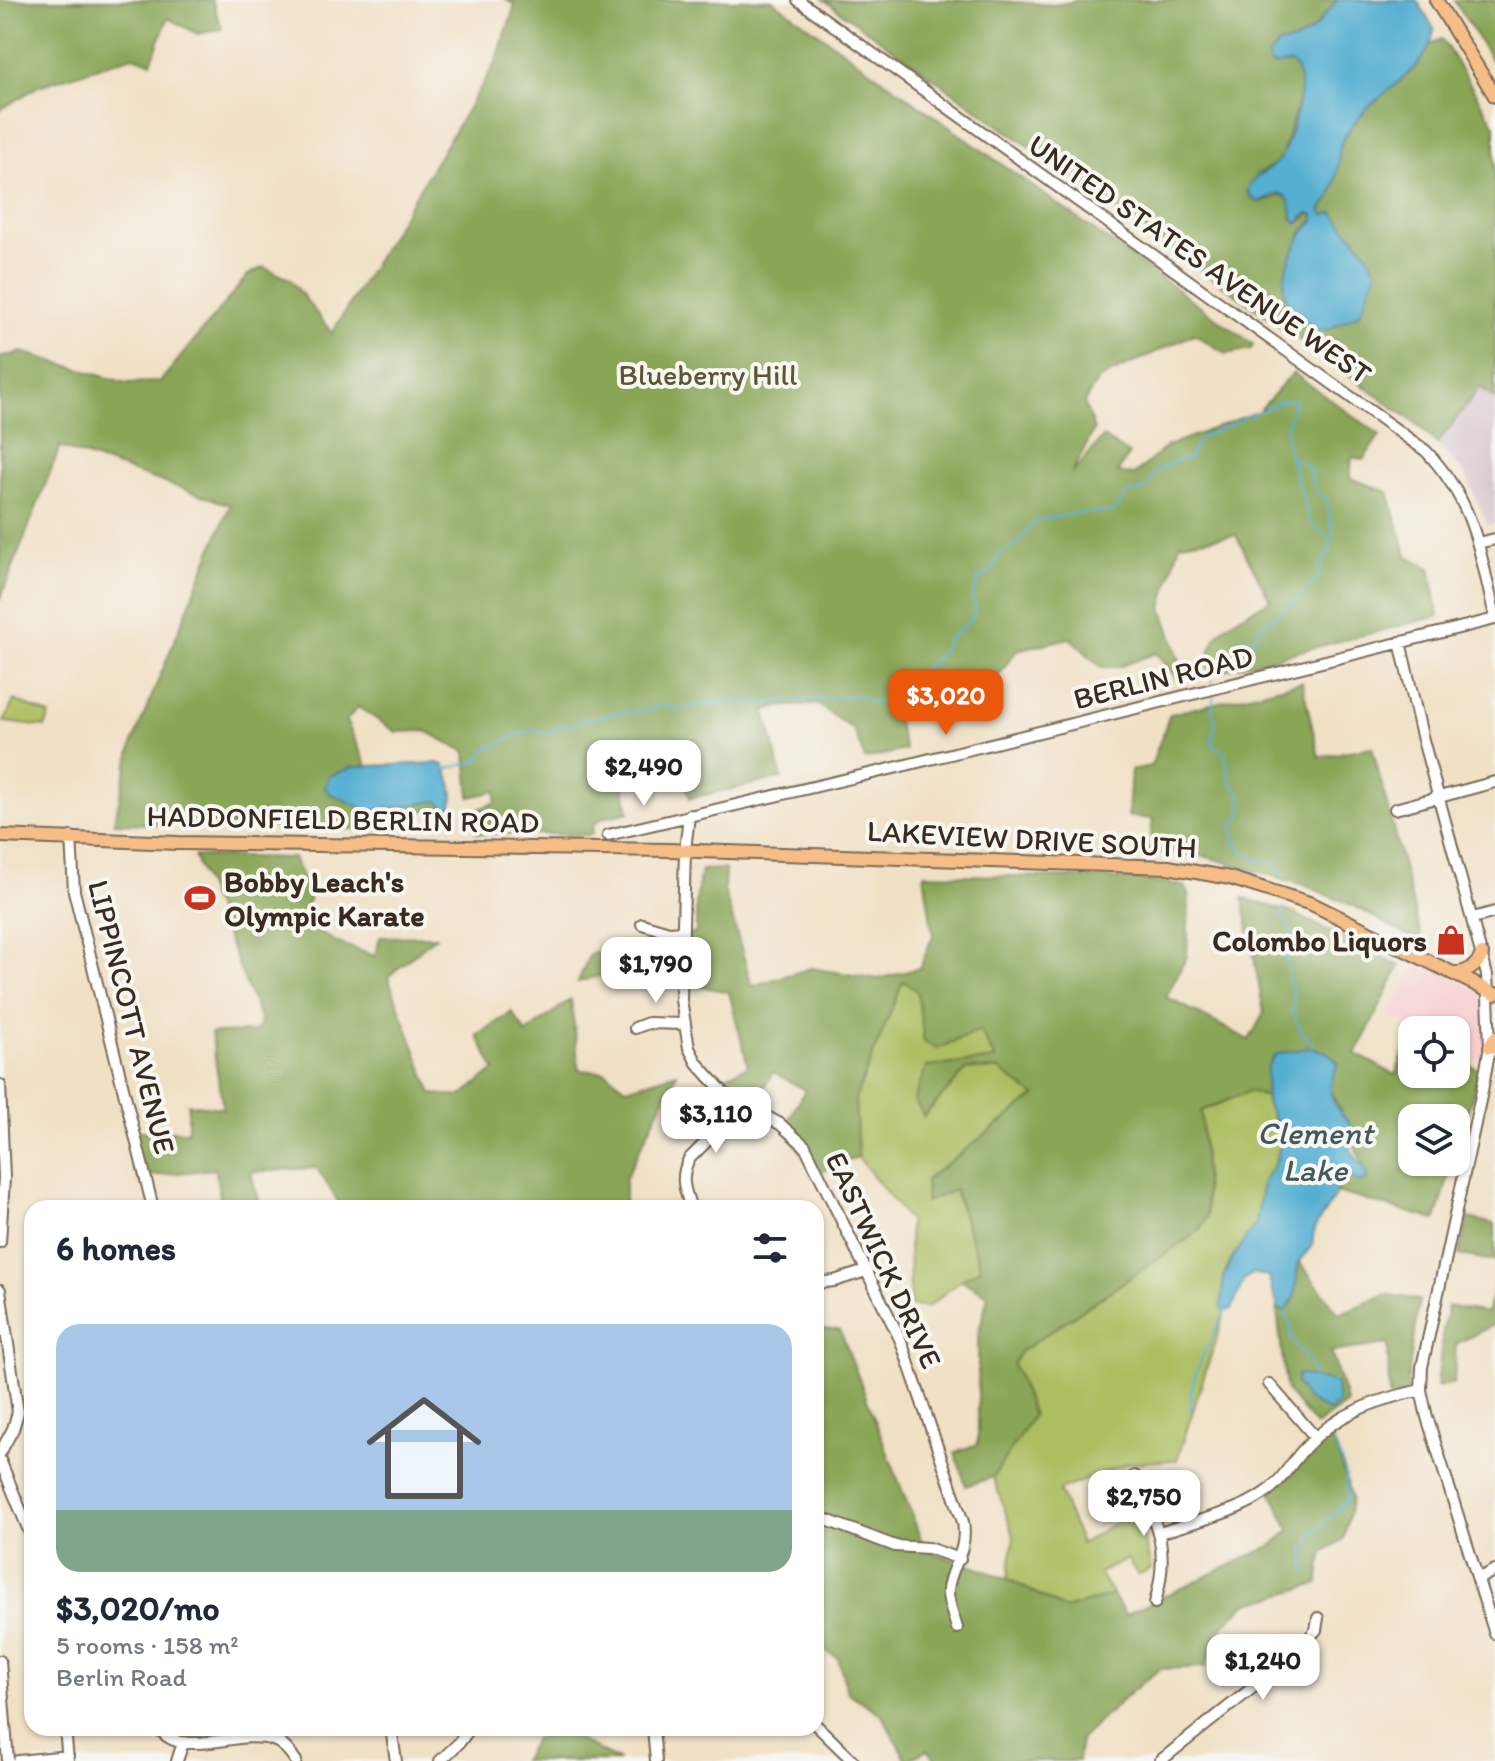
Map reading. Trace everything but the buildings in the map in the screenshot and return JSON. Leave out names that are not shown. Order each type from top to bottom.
[{"type":"main road","points":[[1436,0],[1495,96]]},
{"type":"main road","name":"HADDONFIELD BERLIN ROAD","points":[[0,836],[178,843],[685,851]]},
{"type":"main road","name":"LAKEVIEW DRIVE SOUTH","points":[[685,851],[1142,865],[1207,872],[1312,904],[1491,992]]},
{"type":"main road","points":[[1452,973],[1474,967],[1482,954]]},
{"type":"street","name":"UNITED STATES AVENUE WEST","points":[[798,0],[1426,451],[1453,483],[1472,521],[1495,617]]},
{"type":"street","points":[[1478,543],[1495,539]]},
{"type":"street","name":"BERLIN ROAD","points":[[608,835],[890,769],[1495,617]]},
{"type":"street","points":[[1400,642],[1491,992],[1492,1042],[1422,1367],[1421,1390],[1449,1493],[1495,1634]]},
{"type":"street","points":[[1395,809],[1495,782]]},
{"type":"street","name":"EASTWICK DRIVE","points":[[689,815],[685,851],[681,1000],[689,1048],[697,1063],[725,1094],[780,1124],[805,1146],[901,1341],[964,1532],[960,1559],[948,1586],[957,1628]]},
{"type":"street","name":"LIPPINCOTT AVENUE","points":[[71,837],[74,891],[151,1200]]},
{"type":"street","points":[[1473,918],[1495,912]]},
{"type":"street","points":[[642,924],[669,932],[683,931]]},
{"type":"street","points":[[635,1028],[648,1023],[684,1024]]},
{"type":"street","points":[[0,1085],[4,1178],[0,1242]]},
{"type":"street","points":[[688,1200],[683,1184],[689,1159],[743,1105]]},
{"type":"street","points":[[824,1282],[866,1271]]},
{"type":"street","points":[[0,1290],[18,1412],[0,1453]]},
{"type":"street","points":[[1269,1384],[1315,1437]]},
{"type":"street","points":[[1160,1533],[1218,1514],[1264,1494],[1281,1479],[1315,1437],[1333,1422],[1367,1404],[1421,1390]]},
{"type":"street","points":[[0,1460],[24,1518]]},
{"type":"street","points":[[1134,1476],[1160,1533],[1162,1563],[1155,1603]]},
{"type":"street","points":[[824,1519],[895,1546],[928,1548],[960,1559]]},
{"type":"street","points":[[1478,1579],[1495,1570]]},
{"type":"street","points":[[1160,1761],[1294,1655],[1316,1630],[1318,1618]]},
{"type":"street","points":[[0,1661],[8,1761]]},
{"type":"street","points":[[824,1733],[853,1761]]},
{"type":"street","points":[[18,1761],[68,1759],[66,1736]]},
{"type":"street","points":[[163,1736],[182,1746],[195,1748],[271,1739],[287,1749],[296,1761]]},
{"type":"street","points":[[392,1736],[396,1761]]},
{"type":"street","points":[[440,1761],[464,1736]]},
{"type":"street","points":[[654,1736],[656,1761]]},
{"type":"street","points":[[177,1761],[182,1746]]},
{"type":"shaded area","points":[[1480,387],[1495,399],[1495,523],[1488,525],[1465,473],[1437,444]]},
{"type":"shaded area","points":[[1420,957],[1488,990],[1487,1064],[1470,1056],[1470,1016],[1398,1016],[1398,1019],[1390,1015]]},
{"type":"green space","points":[[0,0],[212,0],[222,29],[198,34],[168,18],[151,62],[133,56],[39,86],[0,110]]},
{"type":"green space","name":"Blueberry Hill","points":[[506,0],[772,0],[1253,344],[1251,349],[1226,354],[1194,334],[1099,379],[1084,402],[1094,430],[1071,475],[1103,437],[1129,454],[1117,473],[1134,475],[1167,446],[1259,411],[1293,373],[1380,435],[1363,460],[1352,457],[1350,478],[1388,492],[1407,556],[1430,568],[1439,616],[1209,674],[1209,658],[1217,635],[1235,620],[1270,600],[1236,535],[1180,543],[1162,607],[1183,670],[1179,681],[1156,653],[1119,667],[1101,667],[1070,638],[1017,650],[987,692],[894,709],[905,750],[865,759],[854,730],[817,704],[775,707],[765,711],[782,778],[690,798],[674,744],[618,760],[629,812],[602,818],[593,825],[592,835],[477,833],[467,814],[496,802],[496,791],[470,797],[466,752],[426,731],[396,732],[358,707],[346,721],[367,766],[441,764],[452,806],[386,816],[386,830],[114,823],[133,742],[230,505],[60,447],[0,600],[0,357],[22,352],[126,383],[160,382],[248,275],[263,267],[290,279],[332,333],[496,62],[515,5]]},
{"type":"green space","points":[[824,0],[988,0],[1055,5],[1079,0],[1337,0],[1306,35],[1279,44],[1300,75],[1300,95],[1282,155],[1275,164],[1257,174],[1261,202],[1283,195],[1291,202],[1292,218],[1299,223],[1311,213],[1315,219],[1302,232],[1284,291],[1322,213],[1341,143],[1357,119],[1432,43],[1442,39],[1495,125],[1495,399],[1480,387],[1437,444],[1418,425]]},
{"type":"green space","points":[[1454,0],[1495,0],[1495,66]]},
{"type":"green space","points":[[1302,682],[1319,757],[1372,747],[1423,944],[1356,907],[1304,885],[1204,856],[1149,852],[1153,819],[1128,816],[1131,770],[1151,766],[1170,714]]},
{"type":"green space","points":[[14,700],[50,715],[45,727],[4,722]]},
{"type":"green space","points":[[194,856],[293,858],[311,895],[301,918],[335,942],[375,956],[380,937],[436,936],[388,977],[432,1094],[461,1096],[495,1070],[477,1035],[512,1012],[526,1033],[571,999],[579,1070],[606,1072],[626,1088],[677,1073],[625,1179],[625,1200],[337,1200],[317,1168],[251,1172],[258,1200],[221,1200],[215,1169],[142,1177],[131,1131],[188,1131],[188,1104],[223,1108],[211,1033],[256,1032],[261,1021]]},
{"type":"green space","points":[[725,869],[724,890],[752,986],[811,968],[878,979],[920,968],[933,935],[924,874],[1134,879],[1185,886],[1189,897],[1187,956],[1166,997],[1249,1040],[1264,1013],[1243,898],[1293,913],[1400,966],[1356,1054],[1395,1075],[1398,1068],[1398,1088],[1470,1088],[1470,1065],[1480,1070],[1470,1104],[1398,1104],[1398,1176],[1449,1176],[1436,1220],[1336,1192],[1344,1174],[1368,1176],[1330,1088],[1336,1059],[1274,1056],[1266,1097],[1249,1091],[1201,1111],[1207,1216],[1199,1231],[1020,1352],[1013,1364],[1033,1415],[993,1477],[966,1486],[955,1453],[978,1444],[978,1336],[988,1295],[961,1280],[981,1269],[955,1190],[925,1202],[926,1180],[1035,1096],[999,1070],[967,1069],[924,1116],[914,1100],[926,1067],[995,1059],[980,1030],[937,1049],[924,1042],[917,991],[903,981],[855,1099],[858,1157],[816,1173],[784,1128],[805,1090],[773,1072],[750,1110],[710,1083],[748,1066],[729,992],[617,971],[578,982],[589,955],[613,947],[696,933],[696,901],[701,870]]},
{"type":"green space","points":[[903,980],[917,991],[938,1049],[980,1030],[995,1059],[926,1068],[923,1116],[967,1069],[1000,1070],[1035,1096],[926,1180],[954,1189],[981,1269],[961,1280],[928,1307],[910,1306],[909,1221],[858,1157],[855,1099]]},
{"type":"green space","points":[[1249,1091],[1266,1097],[1281,1141],[1256,1224],[1224,1275],[1225,1311],[1177,1460],[1128,1463],[1059,1490],[1081,1544],[1137,1509],[1151,1569],[1138,1576],[1128,1559],[1099,1573],[1113,1595],[1065,1609],[1008,1579],[1014,1536],[993,1477],[1033,1415],[1013,1364],[1020,1352],[1199,1231],[1207,1216],[1201,1111]]},
{"type":"green space","points":[[1468,1218],[1495,1224],[1495,1261],[1459,1255]]},
{"type":"green space","points":[[1299,1261],[1339,1314],[1386,1294],[1419,1300],[1408,1393],[1389,1397],[1388,1344],[1331,1352],[1347,1403],[1316,1426],[1286,1390],[1277,1309],[1293,1303]]},
{"type":"green space","points":[[1494,1288],[1495,1324],[1456,1344],[1454,1383],[1437,1387],[1448,1306],[1487,1313]]},
{"type":"green space","points":[[824,1329],[840,1330],[925,1549],[1008,1579],[1065,1609],[1113,1595],[1125,1615],[1273,1545],[1290,1530],[1271,1492],[1331,1433],[1352,1497],[1344,1539],[1323,1552],[1318,1584],[1246,1604],[1218,1631],[1205,1667],[1160,1669],[1081,1739],[1078,1761],[938,1761],[927,1750],[907,1761],[881,1714],[847,1692],[838,1658],[824,1650]]},
{"type":"green space","points":[[570,1736],[620,1761],[522,1761],[535,1738]]},
{"type":"water","points":[[1337,0],[1417,0],[1434,29],[1424,57],[1366,110],[1341,144],[1335,184],[1321,210],[1325,215],[1334,213],[1369,256],[1376,273],[1360,313],[1325,331],[1305,321],[1286,298],[1284,286],[1292,255],[1314,222],[1314,215],[1308,213],[1297,223],[1285,196],[1275,195],[1256,202],[1247,192],[1255,179],[1281,157],[1298,107],[1299,79],[1296,69],[1290,63],[1274,66],[1268,56],[1279,44],[1306,35]]},
{"type":"water","points":[[444,765],[450,781],[453,799],[450,809],[438,801],[369,811],[329,793],[325,788],[329,776],[353,767]]},
{"type":"water","name":"Clement Lake","points":[[1308,1048],[1327,1052],[1339,1063],[1332,1079],[1331,1094],[1337,1108],[1350,1123],[1350,1149],[1366,1172],[1367,1180],[1360,1183],[1347,1174],[1342,1175],[1334,1197],[1314,1229],[1312,1246],[1298,1262],[1295,1296],[1286,1311],[1279,1310],[1268,1277],[1254,1273],[1244,1279],[1232,1309],[1225,1311],[1221,1306],[1224,1275],[1256,1224],[1263,1181],[1276,1161],[1281,1141],[1281,1133],[1266,1103],[1267,1067],[1274,1056]]},
{"type":"water","points":[[1298,1374],[1336,1383],[1338,1404],[1328,1411],[1307,1400],[1296,1383]]},
{"type":"waterway","points":[[1314,336],[1316,329]]},
{"type":"waterway","points":[[445,769],[477,761],[488,748],[528,731],[549,734],[561,724],[572,726],[582,720],[652,710],[662,705],[676,709],[734,701],[760,703],[861,696],[871,702],[888,701],[902,683],[919,679],[924,666],[932,662],[945,648],[946,642],[973,617],[975,606],[972,598],[979,577],[989,573],[1000,554],[1017,543],[1037,520],[1110,512],[1118,507],[1128,492],[1139,492],[1148,487],[1154,472],[1175,461],[1189,458],[1200,438],[1282,401],[1295,400],[1286,428],[1288,450],[1310,522],[1330,540]]},
{"type":"waterway","points":[[1213,685],[1212,676],[1227,665],[1245,639],[1256,638],[1258,628],[1293,603],[1318,578],[1320,566],[1329,552],[1333,533],[1326,498],[1316,492],[1308,466],[1291,457]]},
{"type":"waterway","points":[[1214,691],[1212,711],[1216,723],[1212,739],[1215,747],[1225,753],[1230,782],[1242,800],[1241,813],[1232,828],[1235,839],[1243,852],[1252,858],[1277,864],[1283,880]]},
{"type":"waterway","points":[[1284,906],[1282,917],[1292,931],[1286,959],[1294,1000],[1292,1011],[1302,1033],[1313,1043],[1313,1049]]},
{"type":"waterway","points":[[1191,1411],[1190,1399],[1196,1372],[1226,1308]]},
{"type":"waterway","points":[[1285,1313],[1291,1326],[1291,1340],[1311,1365],[1313,1377]]},
{"type":"waterway","points":[[1306,1572],[1304,1551],[1310,1544],[1310,1536],[1348,1497],[1345,1471],[1332,1436]]},
{"type":"place","name":"Bobby Leach's Olympic Karate","points":[[200,898]]},
{"type":"place","name":"Colombo Liquors","points":[[1451,940]]}]
